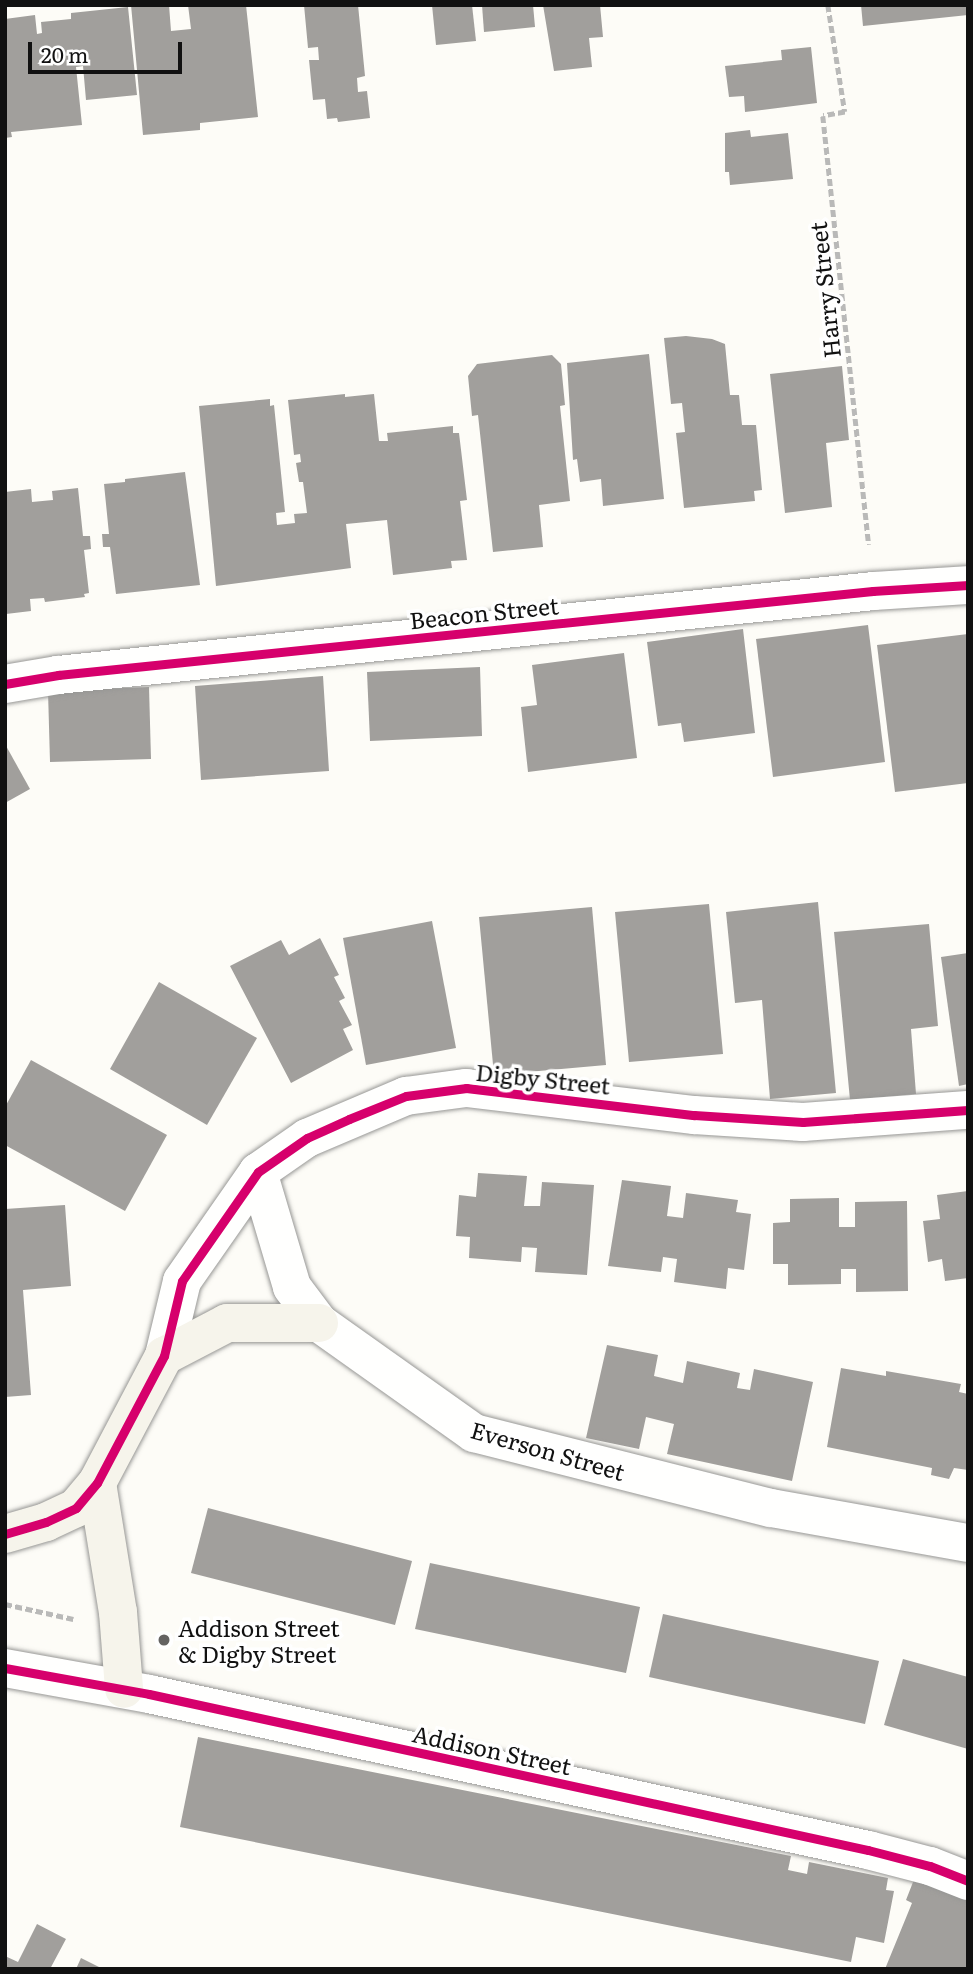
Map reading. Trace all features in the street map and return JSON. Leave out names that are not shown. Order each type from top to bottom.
[{"type":"street","name":"Beacon Street","points":[[5,684],[58,675],[873,591],[968,585]]},
{"type":"street","name":"Digby Street","points":[[5,1534],[46,1522],[76,1508],[97,1483],[164,1356],[182,1281],[258,1172],[307,1138],[405,1096],[466,1088],[694,1115],[803,1122],[968,1110]]},
{"type":"street","name":"Everson Street","points":[[258,1172],[292,1287],[319,1323],[474,1433],[771,1508],[968,1542]]},
{"type":"street","points":[[164,1356],[227,1323],[319,1323]]},
{"type":"street","points":[[97,1483],[118,1612],[124,1689]]},
{"type":"street","name":"Addison Street","points":[[5,1668],[124,1689],[867,1850],[930,1866],[968,1881]]},
{"type":"path","points":[[5,1604],[83,1618]]},
{"type":"building","points":[[131,5],[169,5],[171,31],[191,29],[188,5],[246,5],[258,117],[200,123],[200,130],[143,135]]},
{"type":"building","points":[[304,5],[358,5],[365,76],[357,78],[358,92],[367,91],[370,118],[338,122],[337,118],[327,119],[325,99],[313,100],[309,60],[319,60],[318,47],[308,48]]},
{"type":"building","points":[[432,5],[472,5],[476,41],[436,45]]},
{"type":"building","points":[[482,5],[533,5],[535,27],[484,32]]},
{"type":"building","points":[[543,5],[600,5],[603,37],[589,38],[592,67],[554,71]]},
{"type":"building","points":[[861,5],[968,5],[968,15],[863,26]]},
{"type":"building","points":[[128,7],[137,95],[86,100],[83,66],[76,67],[82,125],[11,132],[12,137],[5,138],[5,19],[35,15],[37,34],[42,33],[41,22],[71,19],[71,13]]},
{"type":"building","points":[[811,47],[817,103],[745,112],[744,96],[729,97],[725,66],[782,60],[781,50]]},
{"type":"building","points":[[750,130],[751,137],[788,133],[793,179],[730,185],[729,172],[725,172],[725,133]]},
{"type":"building","points":[[686,336],[712,339],[725,344],[730,395],[739,395],[742,425],[756,425],[762,490],[754,491],[755,501],[684,508],[676,433],[685,432],[682,403],[671,404],[664,338]]},
{"type":"building","points":[[649,354],[664,499],[603,506],[601,479],[580,482],[577,459],[573,460],[567,363]]},
{"type":"building","points":[[552,355],[561,364],[565,405],[560,406],[570,501],[539,505],[543,547],[493,552],[478,415],[472,416],[468,376],[477,364]]},
{"type":"building","points":[[842,366],[849,440],[826,443],[832,507],[785,513],[770,374]]},
{"type":"building","points":[[345,394],[345,397],[374,394],[379,441],[388,441],[387,433],[453,426],[453,433],[459,433],[467,500],[460,501],[467,560],[451,561],[452,568],[393,575],[387,520],[346,524],[351,568],[216,586],[199,406],[270,399],[270,406],[274,405],[285,512],[276,513],[277,525],[295,523],[294,514],[307,513],[303,482],[299,482],[296,463],[301,462],[300,454],[294,455],[288,400]]},
{"type":"building","points":[[185,472],[200,585],[116,594],[110,547],[103,547],[102,534],[109,534],[104,484]]},
{"type":"building","points":[[78,488],[83,536],[90,536],[91,549],[84,550],[89,593],[84,594],[85,597],[45,602],[44,598],[30,599],[31,611],[6,614],[5,492],[31,489],[32,502],[53,500],[52,491]]},
{"type":"building","points":[[868,625],[885,762],[773,777],[756,639]]},
{"type":"building","points":[[743,629],[755,733],[684,742],[681,723],[658,726],[647,642]]},
{"type":"building","points":[[968,634],[968,783],[895,792],[877,645]]},
{"type":"building","points":[[624,653],[637,758],[528,772],[521,707],[537,705],[532,665]]},
{"type":"building","points":[[480,667],[482,736],[370,741],[367,672]]},
{"type":"building","points":[[323,676],[329,771],[201,780],[195,686]]},
{"type":"building","points":[[149,687],[151,759],[50,762],[48,691]]},
{"type":"building","points":[[5,744],[30,789],[5,803]]},
{"type":"building","points":[[818,902],[836,1093],[770,1099],[762,1000],[735,1003],[726,912]]},
{"type":"building","points":[[709,904],[723,1054],[629,1062],[615,912]]},
{"type":"building","points":[[592,907],[606,1065],[494,1075],[479,917]]},
{"type":"building","points":[[432,921],[456,1048],[366,1065],[343,938]]},
{"type":"building","points":[[929,924],[938,1026],[911,1029],[916,1094],[850,1100],[834,932]]},
{"type":"building","points":[[320,938],[339,975],[334,977],[345,998],[339,1001],[352,1025],[343,1029],[353,1050],[291,1083],[230,966],[281,940],[289,955]]},
{"type":"building","points":[[968,953],[968,1084],[959,1086],[941,957]]},
{"type":"building","points":[[159,982],[257,1038],[207,1125],[110,1069]]},
{"type":"building","points":[[31,1060],[167,1135],[125,1211],[5,1145],[5,1107]]},
{"type":"building","points":[[478,1173],[527,1176],[524,1206],[540,1206],[542,1182],[594,1185],[587,1275],[535,1272],[537,1248],[522,1247],[521,1262],[469,1258],[470,1237],[456,1236],[459,1195],[476,1197]]},
{"type":"building","points":[[622,1180],[671,1186],[667,1216],[683,1218],[686,1193],[738,1200],[736,1212],[751,1214],[744,1270],[728,1268],[726,1289],[674,1282],[677,1259],[663,1257],[661,1272],[608,1266]]},
{"type":"building","points":[[968,1191],[968,1278],[945,1281],[942,1259],[928,1262],[923,1221],[940,1219],[937,1195]]},
{"type":"building","points":[[839,1198],[839,1227],[855,1227],[855,1202],[907,1201],[908,1291],[856,1292],[856,1269],[841,1269],[841,1284],[788,1285],[788,1264],[773,1264],[773,1223],[790,1222],[790,1199]]},
{"type":"building","points":[[65,1205],[71,1286],[23,1290],[31,1395],[5,1397],[5,1209]]},
{"type":"building","points":[[607,1345],[658,1355],[654,1376],[683,1383],[687,1361],[740,1373],[737,1388],[750,1390],[754,1369],[813,1382],[792,1481],[667,1454],[674,1424],[646,1417],[639,1449],[586,1438]]},
{"type":"building","points":[[841,1368],[886,1376],[886,1371],[961,1384],[959,1392],[968,1394],[968,1470],[954,1468],[949,1479],[931,1475],[932,1468],[827,1447]]},
{"type":"building","points":[[208,1508],[412,1561],[395,1625],[191,1573]]},
{"type":"building","points":[[430,1563],[640,1607],[626,1673],[415,1629]]},
{"type":"building","points":[[663,1614],[879,1661],[865,1724],[649,1677]]},
{"type":"building","points":[[903,1659],[968,1677],[968,1749],[884,1725]]},
{"type":"building","points":[[198,1737],[791,1856],[788,1870],[807,1874],[809,1862],[888,1878],[886,1890],[894,1891],[884,1943],[856,1937],[851,1962],[180,1827]]},
{"type":"building","points":[[915,1877],[968,1899],[968,1969],[885,1969],[912,1903],[906,1900]]},
{"type":"building","points":[[37,1924],[66,1939],[50,1969],[5,1969],[5,1956],[18,1962]]},
{"type":"building","points":[[81,1958],[103,1969],[76,1969]]},
{"type":"cycle path","points":[[5,684],[58,675],[873,591],[968,585]]},
{"type":"cycle path","points":[[5,1534],[46,1522],[76,1508],[97,1483],[164,1356],[182,1281],[258,1172],[307,1138],[349,1119],[406,1096],[466,1088],[694,1115],[803,1122],[968,1110]]},
{"type":"cycle path","points":[[5,1668],[149,1694],[868,1850],[930,1866],[968,1881]]},
{"type":"place","name":"Addison Street & Digby Street","points":[[164,1640]]}]
